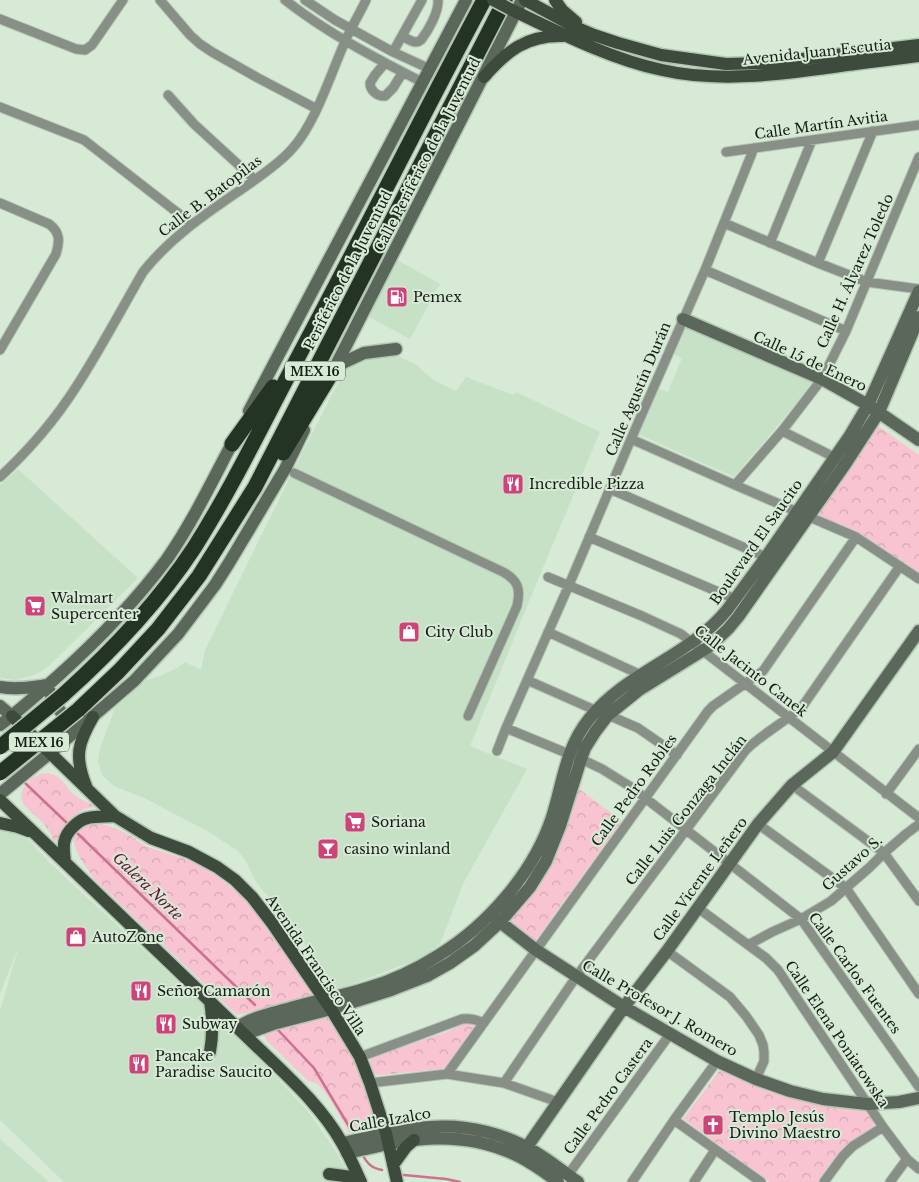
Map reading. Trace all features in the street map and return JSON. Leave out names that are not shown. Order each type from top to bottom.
[{"type":"highway","name":"Periférico de la Juventud","points":[[0,747],[94,668],[140,620],[194,548],[238,471],[484,0]]},
{"type":"highway","name":"Periférico de la Juventud","points":[[0,773],[78,710],[119,671],[158,629],[199,576],[255,487],[511,7]]},
{"type":"highway","points":[[232,444],[306,342]]},
{"type":"highway","points":[[255,487],[282,453],[333,370]]},
{"type":"main road","name":"Avenida Juan Escutia","points":[[493,0],[620,58],[663,71],[678,73],[718,76],[773,75],[919,56]]},
{"type":"main road","name":"Avenida Juan Escutia","points":[[524,0],[560,20],[594,35],[638,49],[661,55],[726,64],[769,64],[919,45]]},
{"type":"main road","points":[[555,0],[570,18],[594,35]]},
{"type":"main road","points":[[484,76],[498,60],[527,42],[545,37],[569,36]]},
{"type":"main road","points":[[678,73],[681,58]]},
{"type":"main road","name":"Avenida Francisco Villa","points":[[12,716],[116,816],[150,838],[189,852],[217,867],[235,880],[252,897],[328,1004],[360,1058],[387,1138],[397,1182]]},
{"type":"main road","points":[[87,788],[79,764],[79,747],[93,717]]},
{"type":"main road","points":[[0,800],[305,1094],[328,1122],[345,1148],[360,1180]]},
{"type":"main road","points":[[65,862],[64,841],[72,828],[86,818],[116,816]]},
{"type":"main road","points":[[0,823],[35,833]]},
{"type":"main road","points":[[210,1001],[213,1022],[210,1052]]},
{"type":"main road","points":[[393,1165],[414,1140]]},
{"type":"main road","points":[[329,1174],[360,1180]]},
{"type":"street","points":[[0,19],[76,49],[85,50],[92,45],[123,0]]},
{"type":"street","points":[[160,0],[200,44],[258,78],[317,109]]},
{"type":"street","points":[[286,0],[306,16],[345,41],[422,82]]},
{"type":"street","points":[[305,0],[352,29],[430,69]]},
{"type":"street","name":"Calle B. Batopilas","points":[[0,477],[49,425],[76,387],[143,272],[156,256],[192,224],[255,180],[290,151],[303,135],[317,109],[345,41],[366,0]]},
{"type":"street","points":[[394,52],[422,0]]},
{"type":"street","points":[[402,36],[415,42],[420,42],[437,11],[438,0]]},
{"type":"street","points":[[0,725],[48,685],[100,637],[143,589],[180,538],[232,444],[466,0]]},
{"type":"street","name":"Calle Periférico de la Juventud","points":[[0,794],[134,681],[178,634],[215,585],[285,469],[333,370],[484,76],[511,7],[524,0]]},
{"type":"street","points":[[385,63],[370,83],[370,88],[379,96],[384,96],[389,92],[403,72]]},
{"type":"street","points":[[168,95],[194,124],[255,180]]},
{"type":"street","points":[[0,107],[84,140],[192,224]]},
{"type":"street","name":"Calle Martín Avitia","points":[[726,152],[919,125]]},
{"type":"street","points":[[818,263],[873,131]]},
{"type":"street","points":[[770,243],[812,140]]},
{"type":"street","name":"Calle Agustín Durán","points":[[497,751],[705,270],[754,148]]},
{"type":"street","name":"Calle H. Álvarez Toledo","points":[[735,485],[782,431],[822,379],[846,331],[919,157]]},
{"type":"street","points":[[0,203],[49,224],[58,234],[59,241],[56,254],[0,350]]},
{"type":"street","points":[[724,223],[867,282],[919,290]]},
{"type":"street","points":[[705,270],[846,331]]},
{"type":"street","name":"Boulevard El Saucito","points":[[602,712],[702,651],[728,629],[738,617],[835,457],[873,409],[919,290]]},
{"type":"street","name":"Boulevard El Saucito","points":[[241,1031],[273,1024],[405,973],[439,955],[464,938],[491,913],[521,879],[539,847],[575,757],[585,748],[595,732],[606,700],[618,690],[692,642],[717,622],[766,557],[846,463],[919,317]]},
{"type":"street","name":"Calle 15 de Enero","points":[[683,319],[822,379],[873,409],[919,440]]},
{"type":"street","points":[[333,370],[364,353],[396,349]]},
{"type":"street","points":[[782,431],[846,463]]},
{"type":"street","points":[[631,439],[856,537],[919,579]]},
{"type":"street","points":[[294,473],[503,572],[514,580],[518,592],[517,606],[468,716]]},
{"type":"street","points":[[610,489],[766,557]]},
{"type":"street","points":[[589,537],[735,599]]},
{"type":"street","name":"Calle Pedro Robles","points":[[447,1074],[712,706],[763,671],[856,537]]},
{"type":"street","name":"Calle Luis Gonzaga Inclán","points":[[504,1083],[576,977],[752,744],[802,708],[900,566]]},
{"type":"street","name":"Calle Jacinto Canek","points":[[548,577],[681,634],[919,818]]},
{"type":"street","points":[[548,632],[641,675]]},
{"type":"street","name":"Calle Vicente Leñero","points":[[523,1152],[624,1007],[667,951],[758,824],[792,785],[833,752],[919,632]]},
{"type":"street","points":[[527,680],[638,728],[677,755]]},
{"type":"street","points":[[0,687],[7,689],[48,685]]},
{"type":"street","points":[[48,685],[56,706],[72,722],[82,726]]},
{"type":"street","name":"Avenida Francisco Villa","points":[[0,706],[12,716]]},
{"type":"street","name":"Calle Carlos Fuentes","points":[[506,728],[575,757],[632,787],[802,919],[919,1087]]},
{"type":"street","points":[[886,794],[919,749]]},
{"type":"street","name":"Boulevard El Saucito","points":[[328,1004],[392,990],[426,976],[450,963],[474,946],[500,922],[530,887],[546,861],[560,826],[575,757]]},
{"type":"street","points":[[792,785],[884,852],[919,901]]},
{"type":"street","points":[[758,824],[846,888],[919,994]]},
{"type":"street","name":"Gustavo S.","points":[[748,945],[802,919],[831,901],[870,867],[884,852],[919,824]]},
{"type":"street","name":"Calle Elena Poniatowska","points":[[698,908],[766,958],[778,970],[883,1127],[907,1159],[919,1168]]},
{"type":"street","name":"Calle Profesor J. Romero","points":[[491,913],[536,950],[624,1007],[717,1061],[756,1078],[790,1091],[823,1099],[868,1104],[899,1102],[919,1098]]},
{"type":"street","points":[[667,951],[730,997],[746,1016],[759,1035],[763,1045],[764,1061],[756,1078]]},
{"type":"street","points":[[360,1058],[462,1019],[470,1018],[484,1023]]},
{"type":"street","name":"Calle Pedro Castera","points":[[568,1180],[670,1034]]},
{"type":"street","points":[[632,1182],[717,1061]]},
{"type":"street","points":[[370,1083],[447,1074],[504,1083],[558,1102]]},
{"type":"street","points":[[674,1120],[761,1182]]},
{"type":"street","name":"Calle Izalco","points":[[345,1148],[430,1127],[481,1130],[506,1138],[540,1169],[568,1180]]},
{"type":"street","points":[[824,1182],[843,1156],[853,1146],[883,1127]]},
{"type":"street","name":"Calle Izalco","points":[[387,1138],[474,1140],[496,1147],[523,1152]]},
{"type":"street","points":[[694,1182],[715,1150]]},
{"type":"street","points":[[890,1182],[907,1159]]},
{"type":"shaded area","points":[[397,260],[440,284],[410,339],[367,316]]},
{"type":"shaded area","points":[[685,325],[815,382],[734,477],[638,434],[657,388],[668,392],[682,358],[673,354]]},
{"type":"shaded area","points":[[385,353],[398,356],[415,364],[435,381],[456,391],[466,377],[513,395],[516,392],[600,432],[470,746],[527,769],[463,884],[440,944],[423,957],[343,988],[333,988],[312,954],[254,879],[247,863],[238,851],[209,832],[144,798],[114,786],[102,775],[98,761],[100,748],[115,708],[147,680],[177,668],[185,662],[201,670],[205,650],[344,371],[353,362]]},
{"type":"shaded area","points":[[18,469],[138,578],[49,666],[37,674],[16,680],[0,678],[0,485]]},
{"type":"shaded area","points":[[0,829],[29,840],[48,861],[247,1046],[307,1110],[331,1144],[350,1175],[343,1182],[64,1182],[0,1120],[0,1011],[19,946],[0,994]]},
{"type":"shaded area","points":[[0,1139],[49,1182],[0,1182]]},
{"type":"green space","points":[[878,426],[919,455],[919,574],[815,516]]},
{"type":"green space","points":[[44,773],[55,775],[75,795],[97,807],[86,808],[78,813],[66,826],[55,843],[45,825],[26,807],[21,798],[22,792],[29,781]]},
{"type":"green space","points":[[578,788],[622,821],[533,944],[508,922],[531,897],[550,868],[572,814]]},
{"type":"green space","points":[[92,822],[120,830],[145,846],[191,861],[218,877],[249,904],[314,995],[237,1015],[95,880],[81,859],[74,841],[78,828]]},
{"type":"green space","points":[[329,1017],[355,1063],[379,1129],[349,1133],[325,1092],[316,1083],[308,1081],[266,1040],[264,1035],[267,1032]]},
{"type":"green space","points":[[472,1022],[476,1025],[446,1067],[442,1069],[374,1074],[369,1061],[375,1056]]},
{"type":"green space","points":[[720,1070],[757,1087],[786,1097],[839,1108],[866,1110],[876,1124],[838,1154],[818,1182],[770,1182],[683,1119]]},
{"type":"waterway","name":"Galera Norte","points":[[24,782],[68,824]]},
{"type":"waterway","name":"Galera Norte","points":[[74,830],[255,1005]]},
{"type":"waterway","name":"Galera Norte","points":[[277,1029],[314,1068],[350,1128]]},
{"type":"waterway","name":"Galera Norte","points":[[362,1154],[370,1165],[382,1170]]},
{"type":"waterway","name":"Galera Norte","points":[[404,1175],[460,1182]]},
{"type":"place","name":"Pemex","points":[[397,297]]},
{"type":"place","name":"Incredible Pizza","points":[[513,484]]},
{"type":"place","name":"Walmart Supercenter","points":[[35,606]]},
{"type":"place","name":"City Club","points":[[409,632]]},
{"type":"place","name":"Soriana","points":[[355,822]]},
{"type":"place","name":"casino winland","points":[[328,849]]},
{"type":"place","name":"AutoZone","points":[[76,937]]},
{"type":"place","name":"Señor Camarón","points":[[141,991]]},
{"type":"place","name":"Subway","points":[[166,1024]]},
{"type":"place","name":"Pancake Paradise Saucito","points":[[139,1064]]},
{"type":"place","name":"Templo Jesús Divino Maestro","points":[[713,1125]]}]
